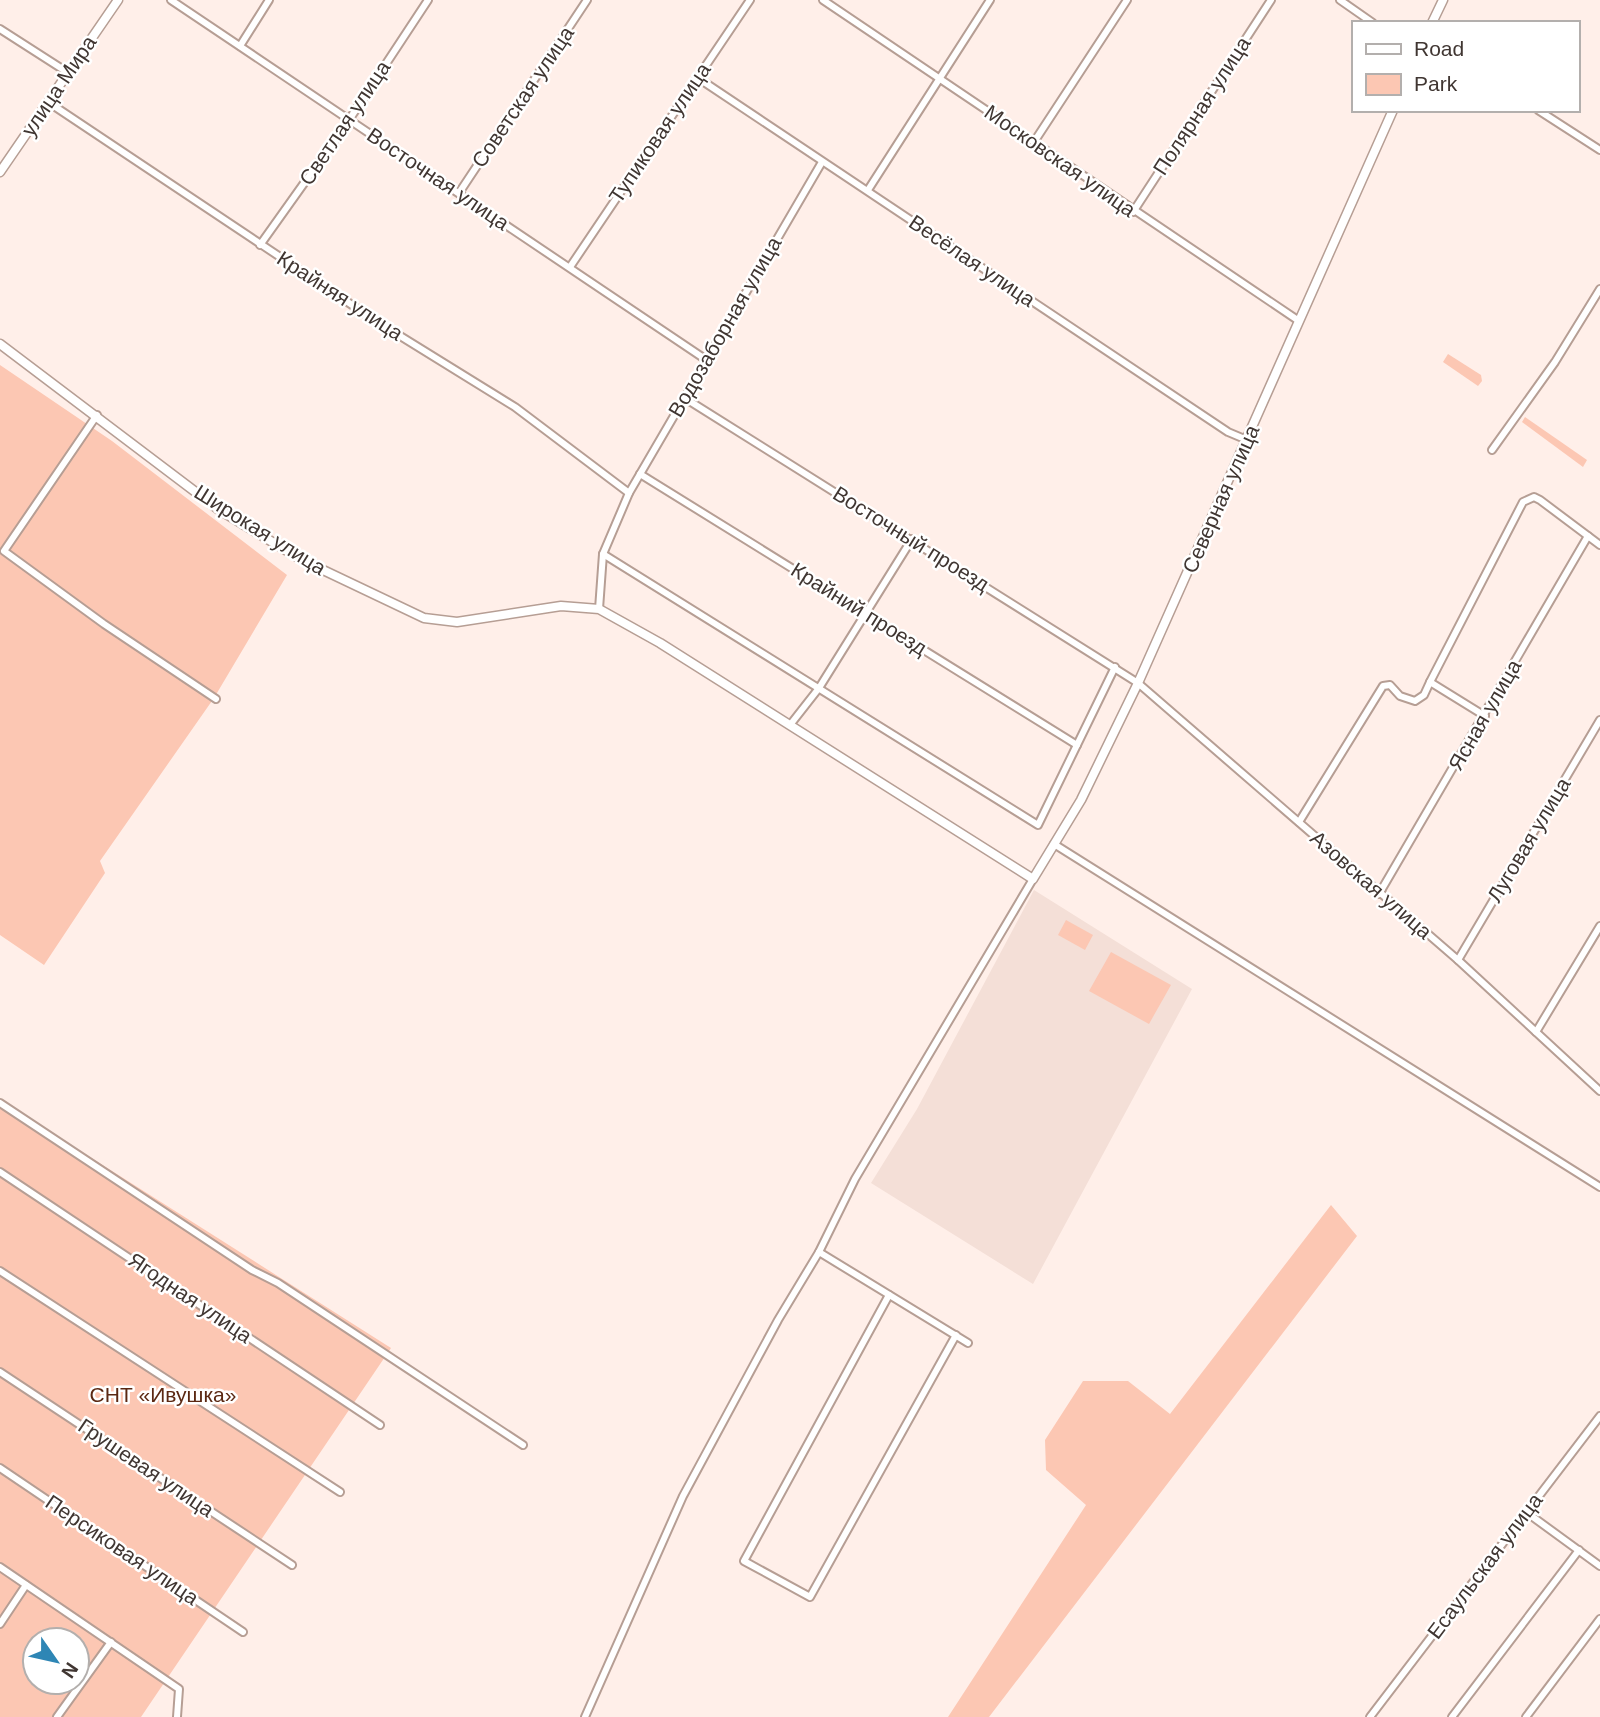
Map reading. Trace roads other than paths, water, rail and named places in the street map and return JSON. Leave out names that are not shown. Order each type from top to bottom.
[{"type":"street","name":"улица Мира","points":[[0,171],[118,0]]},
{"type":"street","name":"Восточная улица","points":[[171,0],[705,359]]},
{"type":"street","points":[[240,46],[269,0]]},
{"type":"street","name":"Светлая улица","points":[[260,245],[349,120],[428,0]]},
{"type":"street","name":"Советская улица","points":[[458,193],[587,0]]},
{"type":"street","name":"Тупиковая улица","points":[[570,267],[750,0]]},
{"type":"street","name":"Московская улица","points":[[823,0],[835,3],[1133,212],[1299,321]]},
{"type":"street","points":[[868,190],[990,0]]},
{"type":"street","points":[[1034,142],[1127,0]]},
{"type":"street","name":"Полярная улица","points":[[1133,212],[1271,0]]},
{"type":"street","points":[[1340,0],[1370,21]]},
{"type":"street","points":[[1433,21],[1443,0]]},
{"type":"street","points":[[0,29],[68,72]]},
{"type":"street","name":"Весёлая улица","points":[[698,78],[1228,432],[1247,440]]},
{"type":"street","name":"Крайняя улица","points":[[48,102],[260,245],[515,407],[629,494]]},
{"type":"street","name":"Северная улица","points":[[1033,879],[1081,800],[1138,683],[1392,112]]},
{"type":"street","points":[[1541,112],[1600,150]]},
{"type":"street","name":"Водозаборная улица","points":[[598,609],[603,554],[629,494],[705,359],[822,162]]},
{"type":"street","points":[[1492,450],[1600,289]]},
{"type":"street","name":"Широкая улица","points":[[0,344],[218,509],[302,560],[424,618],[457,622],[561,606],[598,609]]},
{"type":"street","name":"Восточный проезд","points":[[683,397],[1138,683]]},
{"type":"street","points":[[97,415],[4,551],[104,624],[216,699]]},
{"type":"street","name":"Крайний проезд","points":[[640,474],[1077,745]]},
{"type":"street","points":[[1299,822],[1383,686],[1390,685],[1400,696],[1415,701],[1424,695],[1522,502],[1534,497],[1540,500],[1600,545]]},
{"type":"street","name":"Ясная улица","points":[[1380,894],[1588,536]]},
{"type":"street","points":[[790,725],[819,688],[912,539]]},
{"type":"street","points":[[603,554],[1038,825],[1115,667]]},
{"type":"street","points":[[585,1717],[683,1496],[778,1320],[819,1252],[855,1179],[935,1040],[1033,879],[660,643],[598,609]]},
{"type":"street","points":[[1430,682],[1485,716]]},
{"type":"street","name":"Азовская улица","points":[[1138,683],[1458,960],[1600,1091]]},
{"type":"street","name":"Луговая улица","points":[[1458,960],[1600,720]]},
{"type":"street","points":[[1054,844],[1600,1188]]},
{"type":"street","points":[[1536,1032],[1600,926]]},
{"type":"street","points":[[0,1103],[252,1270],[278,1283],[360,1335],[523,1445]]},
{"type":"street","name":"Ягодная улица","points":[[0,1172],[380,1425]]},
{"type":"street","points":[[819,1252],[968,1343]]},
{"type":"street","points":[[0,1271],[340,1492]]},
{"type":"street","points":[[889,1295],[744,1561],[810,1597],[956,1335]]},
{"type":"street","name":"Грушевая улица","points":[[0,1371],[292,1565]]},
{"type":"street","name":"Есаульская улица","points":[[1370,1717],[1600,1416]]},
{"type":"street","name":"Персиковая улица","points":[[0,1468],[243,1632]]},
{"type":"street","points":[[1526,1512],[1600,1566]]},
{"type":"street","points":[[1452,1717],[1579,1550]]},
{"type":"street","points":[[0,1567],[179,1689],[177,1717]]},
{"type":"street","points":[[0,1624],[26,1584]]},
{"type":"street","points":[[1526,1717],[1600,1619]]},
{"type":"street","points":[[57,1717],[111,1642]]},
{"type":"park label","name":"СНТ «Ивушка»","points":[[163,1395]]}]
